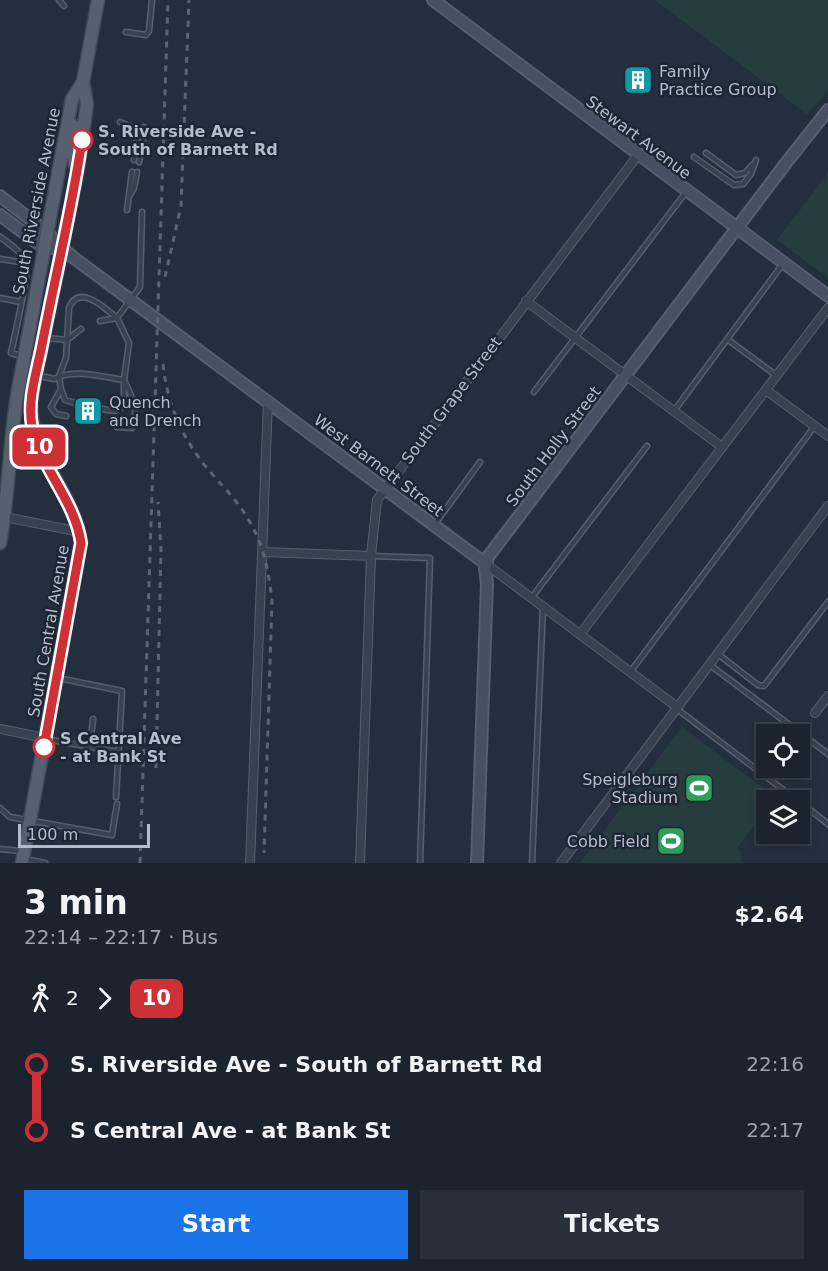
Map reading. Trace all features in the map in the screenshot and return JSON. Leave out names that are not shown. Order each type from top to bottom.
[{"type":"main road","name":"South Riverside Avenue","points":[[31,413],[43,338],[77,174],[87,104],[83,82],[98,0]]},
{"type":"main road","name":"South Riverside Avenue","points":[[0,543],[5,517],[4,469],[28,334],[72,99],[83,82]]},
{"type":"main road","points":[[67,124],[75,127],[72,148],[77,174]]},
{"type":"main road","name":"South Central Avenue","points":[[23,858],[80,558],[80,532],[42,453],[32,426],[31,413]]},
{"type":"main road","points":[[4,469],[25,445],[35,447],[42,453]]},
{"type":"street","name":"Stewart Avenue","points":[[433,0],[828,296]]},
{"type":"street","name":"South Holly Street","points":[[486,564],[493,549],[828,110]]},
{"type":"street","name":"South Grape Street","points":[[360,863],[371,556],[377,500],[638,154]]},
{"type":"street","name":"West Barnett Street","points":[[0,196],[47,232],[62,248],[581,633],[677,707]]},
{"type":"street","points":[[0,215],[44,248],[62,248]]},
{"type":"street","points":[[526,301],[722,447]]},
{"type":"street","points":[[581,633],[828,308]]},
{"type":"street","points":[[766,390],[828,436]]},
{"type":"street","points":[[250,863],[268,400]]},
{"type":"street","points":[[561,863],[828,506]]},
{"type":"street","points":[[5,517],[80,532]]},
{"type":"street","points":[[263,552],[371,556]]},
{"type":"street","points":[[477,863],[487,596],[486,564]]},
{"type":"street","points":[[815,713],[828,696]]},
{"type":"street","points":[[0,729],[45,738]]},
{"type":"lane","points":[[59,0],[64,6]]},
{"type":"lane","points":[[126,32],[146,35],[149,31],[152,0]]},
{"type":"lane","points":[[120,122],[138,132],[137,161],[144,127]]},
{"type":"lane","points":[[694,157],[734,185],[743,184],[756,160],[745,173],[736,175],[706,153]]},
{"type":"lane","points":[[127,210],[135,172]]},
{"type":"lane","points":[[534,392],[687,192]]},
{"type":"lane","points":[[100,321],[117,318],[140,287],[142,213]]},
{"type":"lane","points":[[0,237],[9,243],[27,263],[11,353],[24,357]]},
{"type":"lane","points":[[0,259],[27,263]]},
{"type":"lane","points":[[674,411],[783,264]]},
{"type":"lane","points":[[82,405],[65,400],[59,376],[66,358],[69,308],[75,300],[82,297],[89,298],[117,318],[129,343],[124,399],[121,408],[114,411],[97,408]]},
{"type":"lane","points":[[0,298],[21,302]]},
{"type":"lane","points":[[43,338],[67,340],[81,329]]},
{"type":"lane","points":[[15,332],[28,334]]},
{"type":"lane","points":[[728,339],[777,376]]},
{"type":"lane","points":[[36,376],[54,380],[59,376],[76,374],[124,380]]},
{"type":"lane","points":[[117,427],[132,428],[135,423],[135,413],[124,380]]},
{"type":"lane","points":[[61,389],[51,407],[56,414],[66,416]]},
{"type":"lane","points":[[631,672],[815,426]]},
{"type":"lane","points":[[532,597],[647,446]]},
{"type":"lane","points":[[434,525],[480,462]]},
{"type":"lane","points":[[371,556],[430,558],[420,863]]},
{"type":"lane","points":[[717,654],[758,685],[764,686],[828,602]]},
{"type":"lane","points":[[532,863],[543,605]]},
{"type":"lane","points":[[709,664],[828,754]]},
{"type":"lane","points":[[57,678],[122,691],[117,797]]},
{"type":"lane","points":[[677,707],[784,790]]},
{"type":"lane","points":[[90,746],[93,719]]},
{"type":"lane","points":[[45,738],[119,752]]},
{"type":"lane","points":[[0,808],[10,817],[112,835],[117,804]]},
{"type":"lane","points":[[810,810],[828,824]]},
{"type":"lane","points":[[0,849],[45,863]]},
{"type":"green space","points":[[655,0],[828,0],[828,91],[807,114]]},
{"type":"green space","points":[[828,173],[828,278],[777,240]]},
{"type":"green space","name":"Speigleburg Stadium","points":[[682,727],[766,790],[756,790],[756,822],[737,848],[741,852],[743,863],[580,863]]},
{"type":"railway","points":[[140,863],[168,0]]},
{"type":"railway","points":[[165,277],[181,206],[189,0]]},
{"type":"railway","points":[[163,364],[172,406],[183,432],[198,457],[248,518],[260,544],[268,572],[272,601],[264,853]]},
{"type":"railway","points":[[156,768],[161,549],[158,502]]},
{"type":"bus line","name":"10","points":[[44,747],[81,543],[76,521],[36,441],[32,426],[31,400],[56,270],[66,233],[82,140]]},
{"type":"place","name":"Family Practice Group","points":[[638,80]]},
{"type":"place","name":"S. Riverside Ave - South of Barnett Rd","points":[[82,140]]},
{"type":"place","name":"Quench and Drench","points":[[88,411]]},
{"type":"place","name":"S Central Ave - at Bank St","points":[[44,747]]},
{"type":"place","name":"Speigleburg Stadium","points":[[699,788]]},
{"type":"place","name":"Cobb Field","points":[[671,841]]}]
